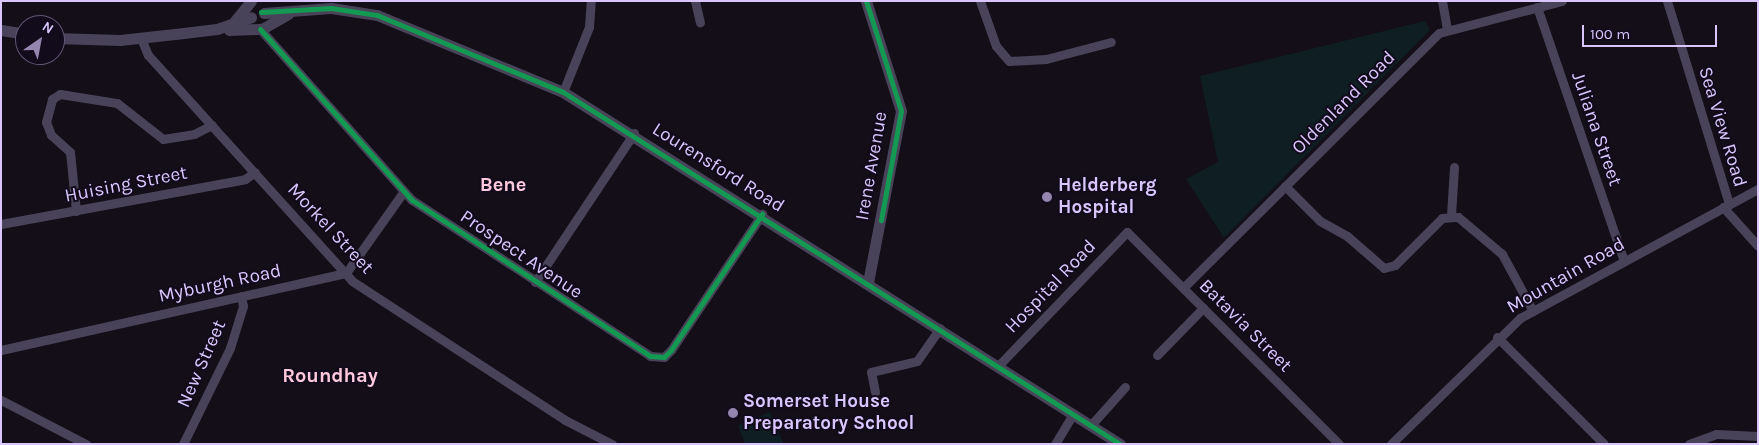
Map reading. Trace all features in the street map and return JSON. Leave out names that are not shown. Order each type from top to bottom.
[{"type":"street","points":[[223,28],[252,1],[260,18]]},
{"type":"street","points":[[563,92],[589,27],[590,1]]},
{"type":"street","points":[[695,1],[700,22]]},
{"type":"street","name":"Irene Avenue","points":[[866,1],[901,111],[868,282]]},
{"type":"street","points":[[980,1],[996,46],[1009,61],[1046,59],[1111,42]]},
{"type":"street","points":[[1442,1],[1447,28],[1562,1]]},
{"type":"street","name":"Sea View Road","points":[[1667,1],[1726,206],[1758,246]]},
{"type":"street","name":"Juliana Street","points":[[1537,7],[1624,261]]},
{"type":"street","name":"Lourensford Road","points":[[65,38],[142,38],[223,28],[295,11],[331,8],[377,15],[563,92],[634,133],[1120,444]]},
{"type":"street","name":"Prospect Avenue","points":[[260,18],[281,49],[420,206],[643,353],[664,357],[762,214]]},
{"type":"street","name":"Oldenland Road","points":[[1183,288],[1447,28]]},
{"type":"street","points":[[1,30],[15,32]]},
{"type":"street","name":"Morkel Street","points":[[142,38],[148,55],[346,273],[566,420],[612,444]]},
{"type":"street","points":[[76,211],[70,152],[50,135],[46,122],[52,98],[60,94],[117,103],[163,138],[194,134],[212,125]]},
{"type":"street","points":[[535,282],[634,133]]},
{"type":"street","points":[[1451,215],[1454,168]]},
{"type":"street","name":"Huising Street","points":[[1,224],[245,179],[255,172]]},
{"type":"street","points":[[1286,186],[1315,216],[1384,268],[1395,265],[1442,218],[1451,215]]},
{"type":"street","name":"Mountain Road","points":[[1391,444],[1497,337],[1533,311],[1758,188]]},
{"type":"street","points":[[346,273],[404,190]]},
{"type":"street","points":[[1451,215],[1502,254],[1533,311]]},
{"type":"street","name":"Batavia Street","points":[[1127,232],[1339,444]]},
{"type":"street","name":"Hospital Road","points":[[998,366],[1127,232]]},
{"type":"street","name":"Myburgh Road","points":[[1,350],[346,273]]},
{"type":"street","name":"New Street","points":[[183,444],[230,348],[243,306],[241,296]]},
{"type":"street","points":[[1156,355],[1203,308]]},
{"type":"street","points":[[876,392],[871,372],[917,361],[940,328]]},
{"type":"street","points":[[1497,337],[1604,444]]},
{"type":"street","points":[[1091,425],[1125,387]]},
{"type":"street","points":[[1,400],[86,444]]},
{"type":"street","points":[[1055,444],[1073,414]]},
{"type":"street","points":[[1688,444],[1716,434],[1758,436]]},
{"type":"shaded area","points":[[1425,21],[1430,30],[1224,238],[1186,179],[1218,162],[1200,76]]},
{"type":"shaded area","points":[[770,412],[784,444],[745,444],[738,425]]},
{"type":"cycle path","points":[[866,1],[901,111],[881,220]]},
{"type":"cycle path","points":[[261,12],[331,8],[377,15],[563,92],[1120,444]]},
{"type":"cycle path","points":[[260,29],[412,200],[650,356],[664,357],[671,350],[762,214]]},
{"type":"place","name":"Helderberg Hospital","points":[[1047,197]]},
{"type":"place","name":"Somerset House Preparatory School","points":[[733,413]]},
{"type":"district","name":"Bene","points":[[503,184]]},
{"type":"district","name":"Roundhay","points":[[330,375]]}]
